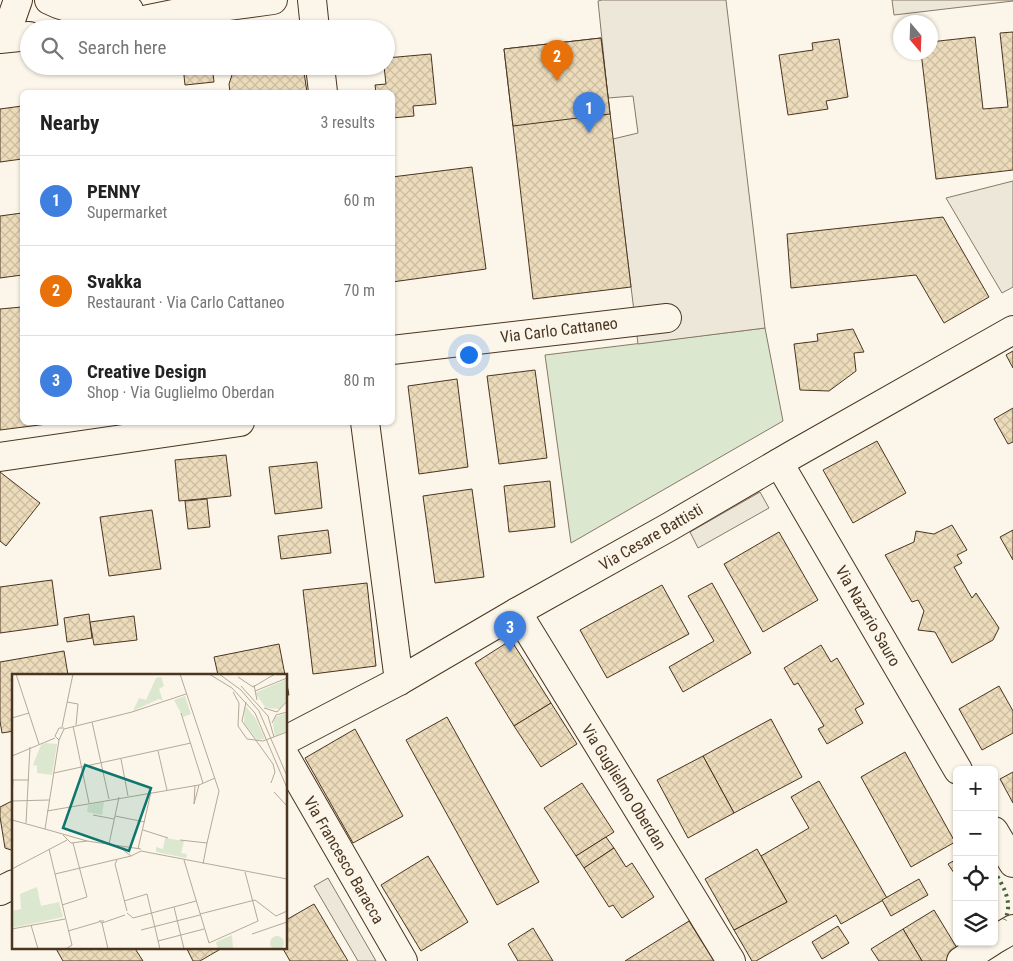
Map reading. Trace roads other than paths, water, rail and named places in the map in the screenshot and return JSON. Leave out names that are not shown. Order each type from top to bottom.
[{"type":"street","points":[[0,32],[11,20],[18,0]]},
{"type":"street","points":[[49,0],[60,6],[92,12],[146,9],[183,12]]},
{"type":"street","points":[[144,20],[183,12],[273,0]]},
{"type":"street","points":[[312,0],[314,20]]},
{"type":"street","points":[[0,39],[20,37]]},
{"type":"street","points":[[321,75],[323,90]]},
{"type":"street","name":"Via Carlo Cattaneo","points":[[395,350],[667,318]]},
{"type":"street","name":"Via Cesare Battisti","points":[[288,739],[399,681],[779,462],[1013,330]]},
{"type":"street","points":[[0,457],[219,425]]},
{"type":"street","points":[[365,425],[399,681]]},
{"type":"street","name":"Via Nazario Sauro","points":[[779,462],[956,766]]},
{"type":"street","name":"Via Guglielmo Oberdan","points":[[517,612],[731,961]]},
{"type":"street","name":"Via Francesco Baracca","points":[[288,761],[403,961]]},
{"type":"street","points":[[998,838],[1013,863]]},
{"type":"street","points":[[0,891],[12,885]]},
{"type":"street","points":[[998,938],[1013,929]]},
{"type":"street","points":[[961,961],[985,946]]},
{"type":"place","name":"Svakka","points":[[557,81]]},
{"type":"place","name":"PENNY","points":[[589,133]]},
{"type":"place","name":"Creative Design","points":[[510,652]]}]
